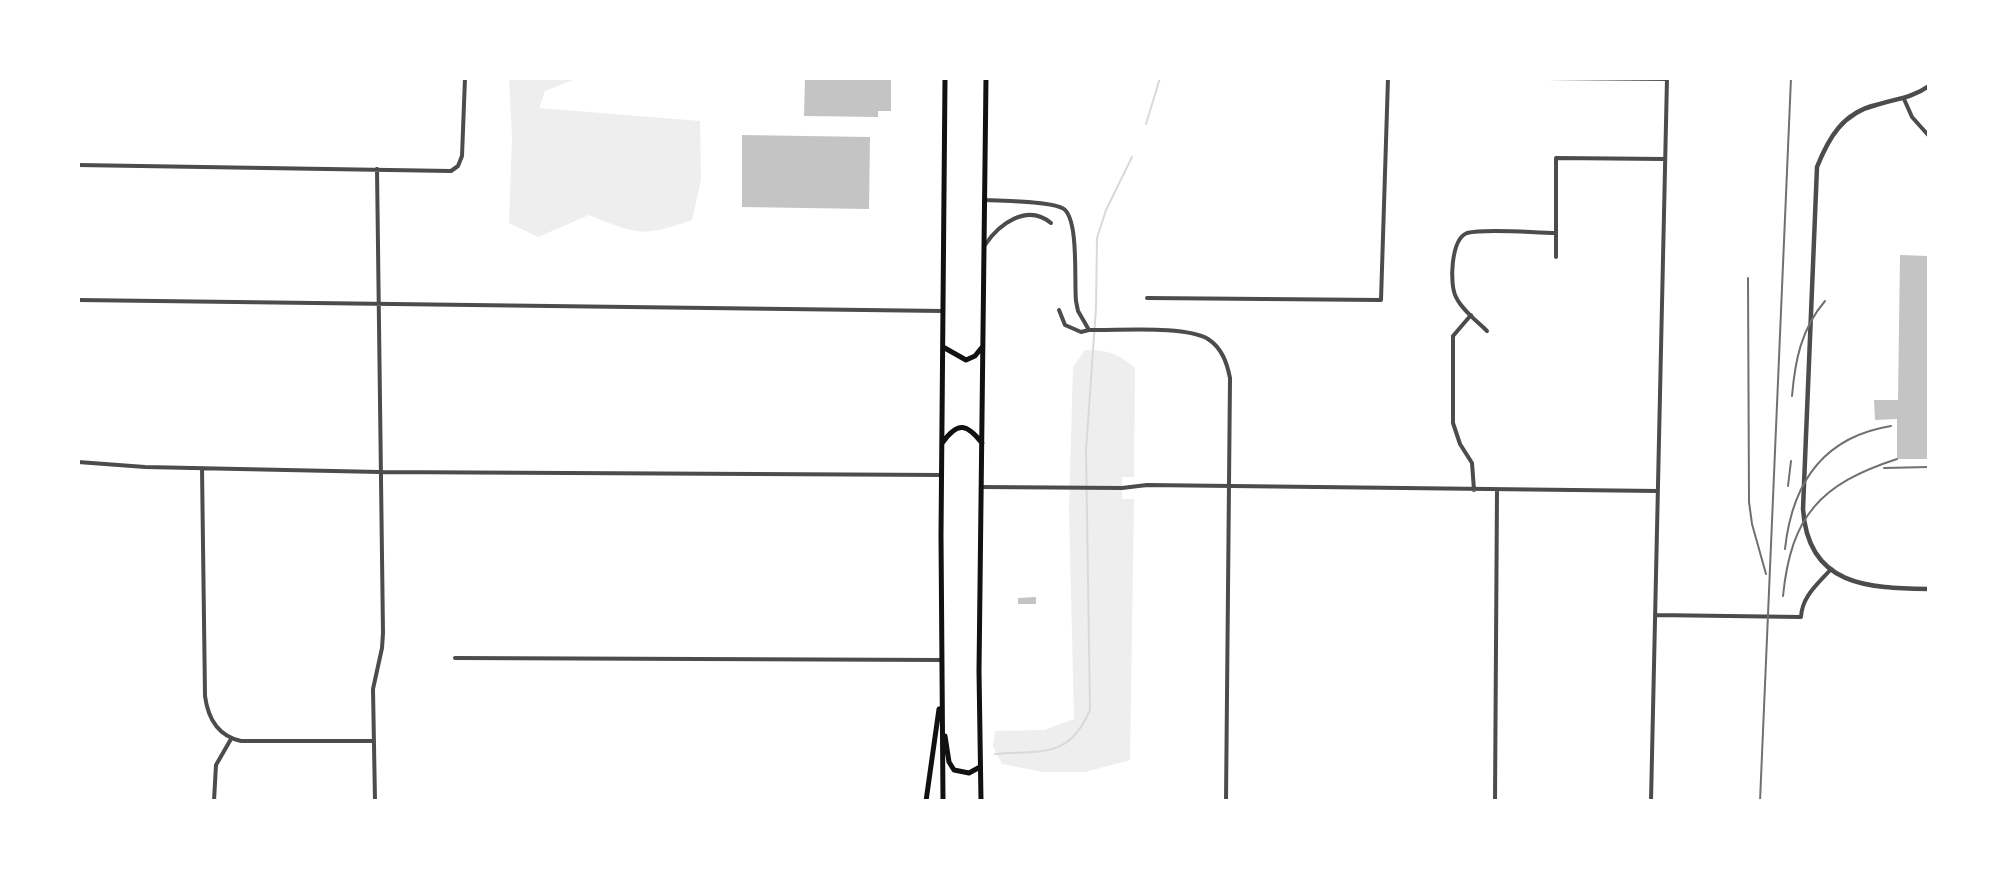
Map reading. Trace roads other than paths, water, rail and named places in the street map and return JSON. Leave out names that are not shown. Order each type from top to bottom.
[{"type":"main road","points":[[942,801],[945,78]]},
{"type":"main road","points":[[981,801],[981,487],[986,78]]},
{"type":"main road","points":[[943,347],[966,360],[975,356],[984,344]]},
{"type":"main road","points":[[942,444],[951,431],[961,427],[974,433],[982,443]]},
{"type":"main road","points":[[926,801],[942,696]]},
{"type":"main road","points":[[942,720],[949,762],[954,770],[969,773],[980,768]]},
{"type":"street","points":[[78,165],[451,171],[460,162],[465,78]]},
{"type":"street","points":[[1147,298],[1381,300],[1388,78]]},
{"type":"street","points":[[1546,78],[1667,79],[1651,801]]},
{"type":"street","points":[[1929,86],[1904,99],[1876,105],[1847,118],[1833,132],[1818,167],[1803,509],[1810,543],[1831,569],[1862,586],[1929,589]]},
{"type":"street","points":[[1904,99],[1916,123],[1929,136]]},
{"type":"street","points":[[1556,257],[1556,158],[1665,159]]},
{"type":"street","points":[[375,801],[373,689],[383,633],[377,169]]},
{"type":"street","points":[[985,200],[1049,204],[1060,207],[1068,214],[1073,228],[1076,301],[1078,311],[1089,330]]},
{"type":"street","points":[[984,245],[994,231],[1008,220],[1035,215],[1051,223]]},
{"type":"street","points":[[1487,332],[1454,293],[1454,248],[1460,238],[1472,232],[1556,233]]},
{"type":"street","points":[[78,300],[943,311]]},
{"type":"street","points":[[1059,310],[1062,321],[1069,328],[1081,332],[1106,330],[1193,334],[1209,340],[1221,351],[1230,378],[1226,801]]},
{"type":"street","points":[[1471,315],[1453,336],[1452,412],[1457,438],[1473,463],[1474,490]]},
{"type":"street","points":[[78,462],[202,468],[380,472],[942,475]]},
{"type":"street","points":[[202,468],[205,696],[213,723],[231,739],[270,742],[374,741]]},
{"type":"street","points":[[981,487],[1090,488],[1147,485],[1228,488],[1658,491]]},
{"type":"street","points":[[1495,801],[1497,490]]},
{"type":"street","points":[[1655,615],[1801,617],[1803,604],[1808,594],[1831,569]]},
{"type":"street","points":[[455,658],[941,660]]},
{"type":"street","points":[[214,801],[216,765],[231,739]]},
{"type":"waterway","points":[[1146,124],[1160,78]]},
{"type":"waterway","points":[[995,754],[1040,751],[1063,744],[1082,726],[1090,710],[1086,450],[1096,308],[1097,238],[1106,210],[1132,157]]},
{"type":"railway","points":[[1760,801],[1791,78]]},
{"type":"railway","points":[[1748,278],[1749,502],[1752,524],[1766,574]]},
{"type":"railway","points":[[1792,396],[1795,370],[1805,334],[1825,301]]},
{"type":"railway","points":[[1785,549],[1795,504],[1815,467],[1829,453],[1847,441],[1867,432],[1891,426]]},
{"type":"railway","points":[[1783,596],[1793,544],[1802,524],[1814,507],[1829,492],[1848,480],[1897,459]]},
{"type":"railway","points":[[1788,486],[1791,461]]},
{"type":"railway","points":[[1884,468],[1929,467]]}]
